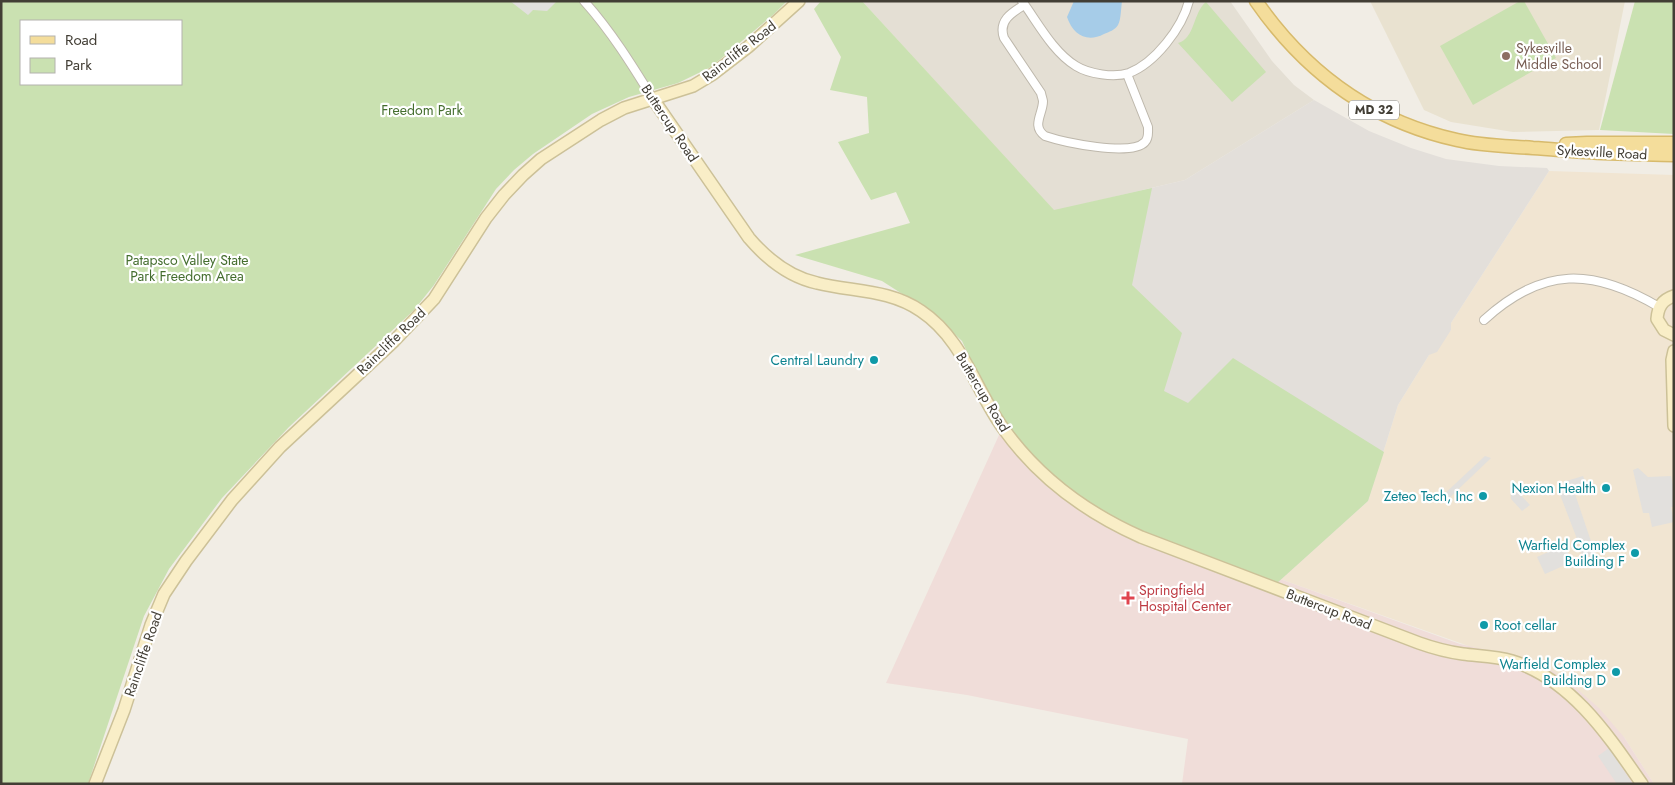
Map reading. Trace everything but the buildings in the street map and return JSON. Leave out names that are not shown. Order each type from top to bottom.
[{"type":"main road","name":"Sykesville Road","points":[[1256,1],[1284,38],[1330,82],[1369,107],[1412,128],[1443,137],[1489,145],[1587,152],[1674,155]]},
{"type":"main road","name":"Sykesville Road","points":[[1531,148],[1587,143],[1674,142]]},
{"type":"street","name":"Buttercup Road","points":[[584,1],[620,46],[653,99],[749,238],[763,253],[787,271],[808,281],[892,297],[906,302],[931,319],[943,329],[959,350],[982,394],[1009,435],[1045,475],[1076,500],[1105,519],[1141,537],[1419,643],[1447,652],[1510,660],[1552,679],[1589,714],[1613,743],[1642,784]]},
{"type":"street","name":"Raincliffe Road","points":[[95,784],[124,710],[141,652],[164,594],[186,561],[227,507],[293,434],[394,340],[434,299],[486,218],[504,195],[541,159],[588,128],[624,108],[693,86],[713,74],[748,47],[798,1]]},
{"type":"street","points":[[1127,74],[1148,127],[1146,141],[1142,144],[1123,148],[1098,148],[1045,136],[1041,133],[1038,124],[1044,101],[1041,93],[1004,38],[1002,23],[1023,3],[1054,44],[1076,66],[1089,72],[1100,74],[1127,74],[1150,60],[1177,29],[1186,13],[1188,1]]},
{"type":"street","points":[[1484,320],[1500,306],[1529,287],[1568,279],[1606,282],[1638,295],[1660,307]]},
{"type":"street","points":[[1674,296],[1663,302],[1657,319],[1660,326],[1674,335]]},
{"type":"street","points":[[1674,351],[1672,360],[1674,426]]},
{"type":"shaded area","points":[[510,1],[557,1],[547,11],[533,10],[528,15]]},
{"type":"shaded area","points":[[862,1],[1230,1],[1272,61],[1294,85],[1314,100],[1185,180],[1054,211]]},
{"type":"shaded area","name":"Sykesville Middle School","points":[[1370,1],[1625,1],[1599,130],[1513,132],[1451,122],[1424,110]]},
{"type":"shaded area","points":[[1314,100],[1369,131],[1411,148],[1446,159],[1499,166],[1547,168],[1549,171],[1451,323],[1451,330],[1437,352],[1429,355],[1398,405],[1368,501],[1276,584],[1054,211],[1185,180]]},
{"type":"shaded area","points":[[1549,171],[1674,175],[1674,784],[1654,784],[1624,737],[1477,649],[1280,579],[1368,501],[1398,405],[1429,355],[1451,330],[1451,323]]},
{"type":"shaded area","name":"Springfield Hospital Center","points":[[1005,422],[1280,579],[1460,644],[1536,661],[1567,680],[1599,708],[1624,737],[1654,784],[1182,784],[1188,739],[967,695],[886,683]]},
{"type":"shaded area","points":[[1485,456],[1491,458],[1446,501],[1440,498]]},
{"type":"shaded area","points":[[1638,468],[1648,477],[1671,476],[1674,489],[1674,507],[1671,507],[1674,522],[1652,527],[1649,513],[1643,513],[1633,470]]},
{"type":"shaded area","points":[[1583,476],[1587,486],[1574,491],[1595,553],[1583,558],[1580,550],[1585,548],[1584,543],[1579,544],[1559,492],[1565,489],[1563,482]]},
{"type":"shaded area","points":[[1510,487],[1514,487],[1514,494],[1518,492],[1530,505],[1522,511],[1511,499]]},
{"type":"shaded area","points":[[1564,545],[1572,562],[1545,574],[1537,557]]},
{"type":"shaded area","points":[[1609,748],[1632,783],[1617,784],[1598,756]]},
{"type":"green space","name":"Patapsco Valley State Park Freedom Area","points":[[1,1],[787,1],[711,67],[678,83],[629,97],[592,114],[533,154],[496,189],[434,285],[414,310],[289,427],[222,498],[169,569],[144,616],[88,784],[1,784]]},
{"type":"green space","points":[[821,1],[862,1],[1054,210],[1152,188],[1132,285],[1182,333],[1164,391],[1188,403],[1233,358],[1384,452],[1368,501],[1276,584],[1139,531],[1083,500],[1044,468],[1015,437],[979,378],[962,341],[932,313],[882,281],[795,255],[910,223],[896,192],[871,200],[838,142],[869,133],[867,97],[830,90],[841,57],[814,9]]},
{"type":"green space","points":[[1520,1],[1524,1],[1556,58],[1473,105],[1440,46]]},
{"type":"green space","points":[[1635,1],[1674,1],[1674,134],[1600,130]]},
{"type":"green space","points":[[1206,2],[1266,72],[1232,102],[1178,43],[1188,36],[1202,6]]},
{"type":"water","points":[[1074,1],[1122,1],[1118,25],[1112,31],[1098,37],[1081,36],[1073,29],[1067,17]]},
{"type":"place","name":"Sykesville Middle School","points":[[1506,56]]},
{"type":"place","name":"Central Laundry","points":[[874,360]]},
{"type":"place","name":"Nexion Health","points":[[1606,488]]},
{"type":"place","name":"Zeteo Tech, Inc","points":[[1483,496]]},
{"type":"place","name":"Warfield Complex Building F","points":[[1635,553]]},
{"type":"place","name":"Springfield Hospital Center","points":[[1128,598]]},
{"type":"place","name":"Root cellar","points":[[1484,625]]},
{"type":"place","name":"Warfield Complex Building D","points":[[1616,672]]},
{"type":"park label","name":"Freedom Park","points":[[422,110]]}]
